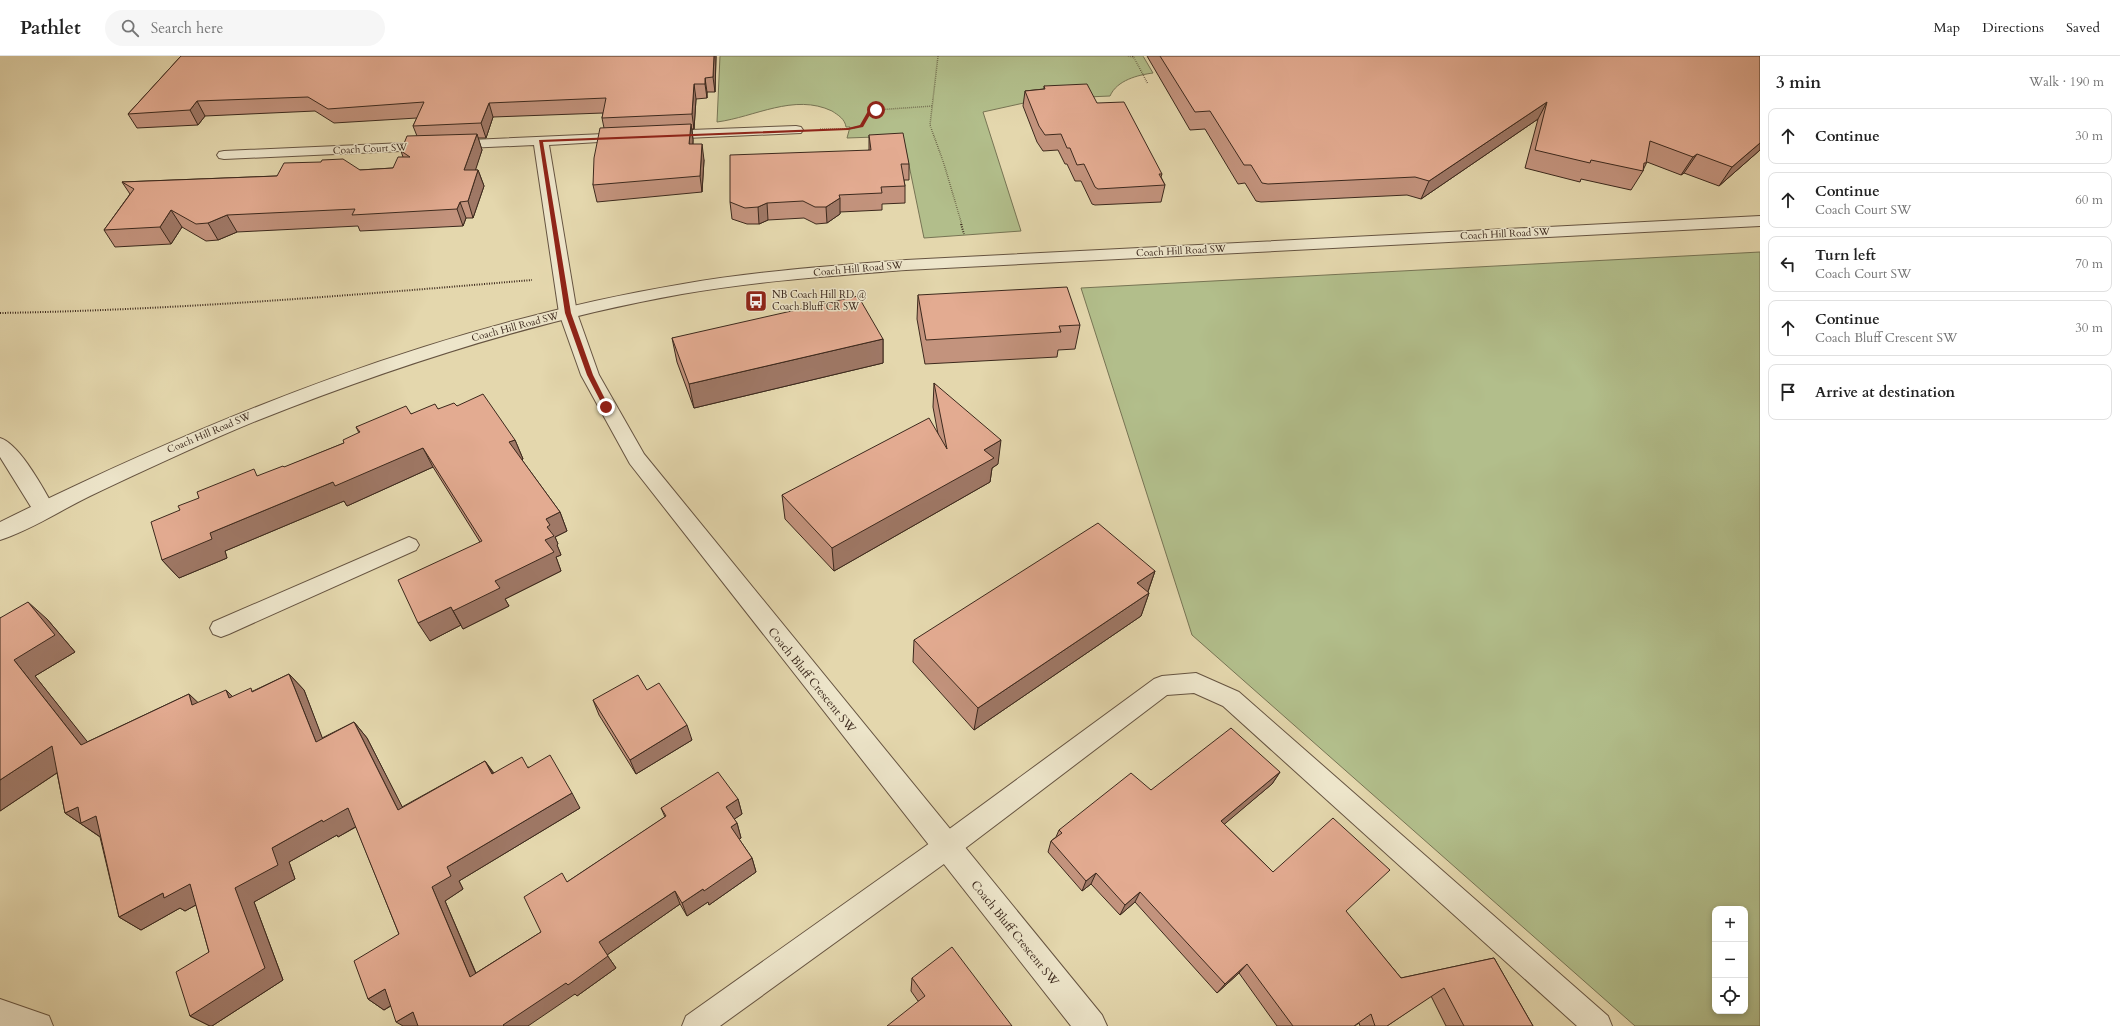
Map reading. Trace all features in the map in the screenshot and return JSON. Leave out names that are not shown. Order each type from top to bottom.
[{"type":"street","name":"Coach Court SW","points":[[224,155],[796,130]]},
{"type":"street","points":[[541,141],[568,313]]},
{"type":"street","name":"Coach Hill Road SW","points":[[0,532],[91,486],[169,450],[303,394],[410,357],[568,313],[682,289],[784,274],[971,262],[1760,221]]},
{"type":"street","name":"Coach Bluff Crescent SW","points":[[568,313],[590,375],[637,459],[946,847],[1091,1026]]},
{"type":"street","points":[[0,445],[12,456],[44,509]]},
{"type":"lane","points":[[221,628],[409,545]]},
{"type":"lane","points":[[696,1026],[946,847],[1162,686],[1196,683],[1231,698],[1598,1026]]},
{"type":"lane","points":[[0,1013],[39,1026]]},
{"type":"path","points":[[938,56],[930,125],[944,164],[971,262]]},
{"type":"path","points":[[1128,56],[1134,56],[1148,84]]},
{"type":"path","points":[[796,130],[848,129],[862,126],[870,112],[876,110],[933,106]]},
{"type":"path","points":[[0,313],[64,312],[327,297],[562,277]]},
{"type":"green space","points":[[720,56],[1143,56],[1153,73],[1128,79],[1113,90],[1110,96],[1042,99],[983,112],[1021,231],[924,238],[903,136],[847,138],[850,127],[846,127],[843,119],[832,111],[818,106],[803,104],[774,108],[717,122]]},
{"type":"green space","points":[[1760,252],[1760,1026],[1635,1026],[1192,635],[1081,288]]},
{"type":"building","points":[[181,56],[714,56],[713,77],[705,78],[705,84],[694,84],[692,114],[602,118],[606,98],[489,103],[481,123],[413,126],[424,102],[328,109],[308,97],[197,101],[190,110],[128,114]]},
{"type":"building","points":[[1160,56],[1760,56],[1760,143],[1732,167],[1697,154],[1693,157],[1650,141],[1643,171],[1591,160],[1590,163],[1535,150],[1547,102],[1429,181],[1415,177],[1268,184],[1262,183],[1251,165],[1244,165],[1210,111],[1195,112]]},
{"type":"building","points":[[1087,84],[1097,103],[1124,102],[1162,174],[1159,174],[1165,185],[1098,189],[1095,187],[1084,164],[1077,165],[1070,148],[1067,148],[1061,134],[1045,135],[1039,126],[1025,91],[1045,89],[1044,86]]},
{"type":"building","points":[[691,124],[689,144],[702,144],[700,176],[593,185],[594,158],[600,128]]},
{"type":"building","points":[[903,133],[909,164],[901,164],[905,186],[881,187],[882,193],[839,195],[840,198],[826,207],[815,207],[803,201],[767,203],[758,207],[745,208],[730,202],[730,155],[871,150],[869,135]]},
{"type":"building","points":[[477,134],[464,170],[478,170],[468,201],[460,202],[457,209],[352,215],[355,209],[227,215],[208,223],[196,224],[171,210],[160,227],[104,230],[134,189],[122,182],[277,176],[284,163],[321,162],[322,160],[343,159],[360,170],[393,168],[398,157],[410,157],[401,151],[407,136]]},
{"type":"building","points":[[1067,287],[1080,325],[1059,326],[1061,332],[926,340],[918,295]]},
{"type":"building","points":[[858,296],[883,339],[689,384],[672,338]]},
{"type":"building","points":[[934,383],[1001,440],[984,450],[994,458],[832,548],[782,495],[929,418],[947,449]]},
{"type":"building","points":[[483,394],[515,440],[509,442],[560,512],[546,519],[550,525],[547,527],[554,536],[545,540],[554,552],[495,581],[500,588],[453,611],[451,607],[418,623],[398,580],[482,541],[423,448],[335,486],[333,482],[210,533],[212,539],[162,560],[151,522],[180,510],[178,506],[199,498],[197,492],[254,469],[257,476],[283,466],[284,467],[344,443],[343,440],[360,432],[356,427],[406,406],[411,414],[435,404],[438,409],[454,403],[457,406]]},
{"type":"building","points":[[1098,523],[1155,571],[1137,583],[1149,593],[978,708],[914,640]]},
{"type":"building","points":[[28,602],[55,635],[14,660],[81,745],[189,694],[192,705],[226,690],[229,698],[251,688],[252,692],[289,674],[316,742],[354,722],[398,810],[485,761],[492,774],[522,757],[528,768],[550,755],[572,793],[447,867],[451,876],[432,887],[470,977],[541,932],[524,897],[562,873],[567,882],[666,816],[661,808],[718,772],[738,799],[726,807],[737,823],[731,827],[752,858],[704,891],[703,889],[682,903],[675,891],[599,942],[608,956],[568,985],[566,983],[503,1025],[504,1026],[418,1026],[413,1012],[396,1022],[385,989],[368,999],[354,961],[399,934],[348,808],[323,822],[322,820],[272,848],[278,865],[235,888],[265,968],[190,1016],[176,972],[209,952],[190,884],[164,898],[163,893],[119,917],[96,816],[81,823],[78,807],[65,813],[52,746],[0,780],[0,618]]},
{"type":"building","points":[[638,675],[647,690],[659,683],[687,725],[630,760],[593,700]]},
{"type":"building","points":[[1231,728],[1280,772],[1221,821],[1273,872],[1333,818],[1390,870],[1346,911],[1401,978],[1494,958],[1533,1026],[1464,1026],[1444,988],[1387,1026],[1375,1026],[1371,1014],[1354,1026],[1293,1026],[1247,964],[1225,984],[1140,892],[1125,905],[1096,873],[1086,881],[1051,841],[1062,833],[1059,830],[1131,773],[1151,790]]},
{"type":"building","points":[[952,947],[1012,1026],[887,1026],[925,996],[912,978]]},
{"type":"place","name":"NB Coach Hill RD @ Coach Bluff CR SW","points":[[756,301]]},
{"type":"route","points":[[606,407],[590,375],[568,313],[541,141],[848,129],[862,126],[870,112],[876,110]]}]
